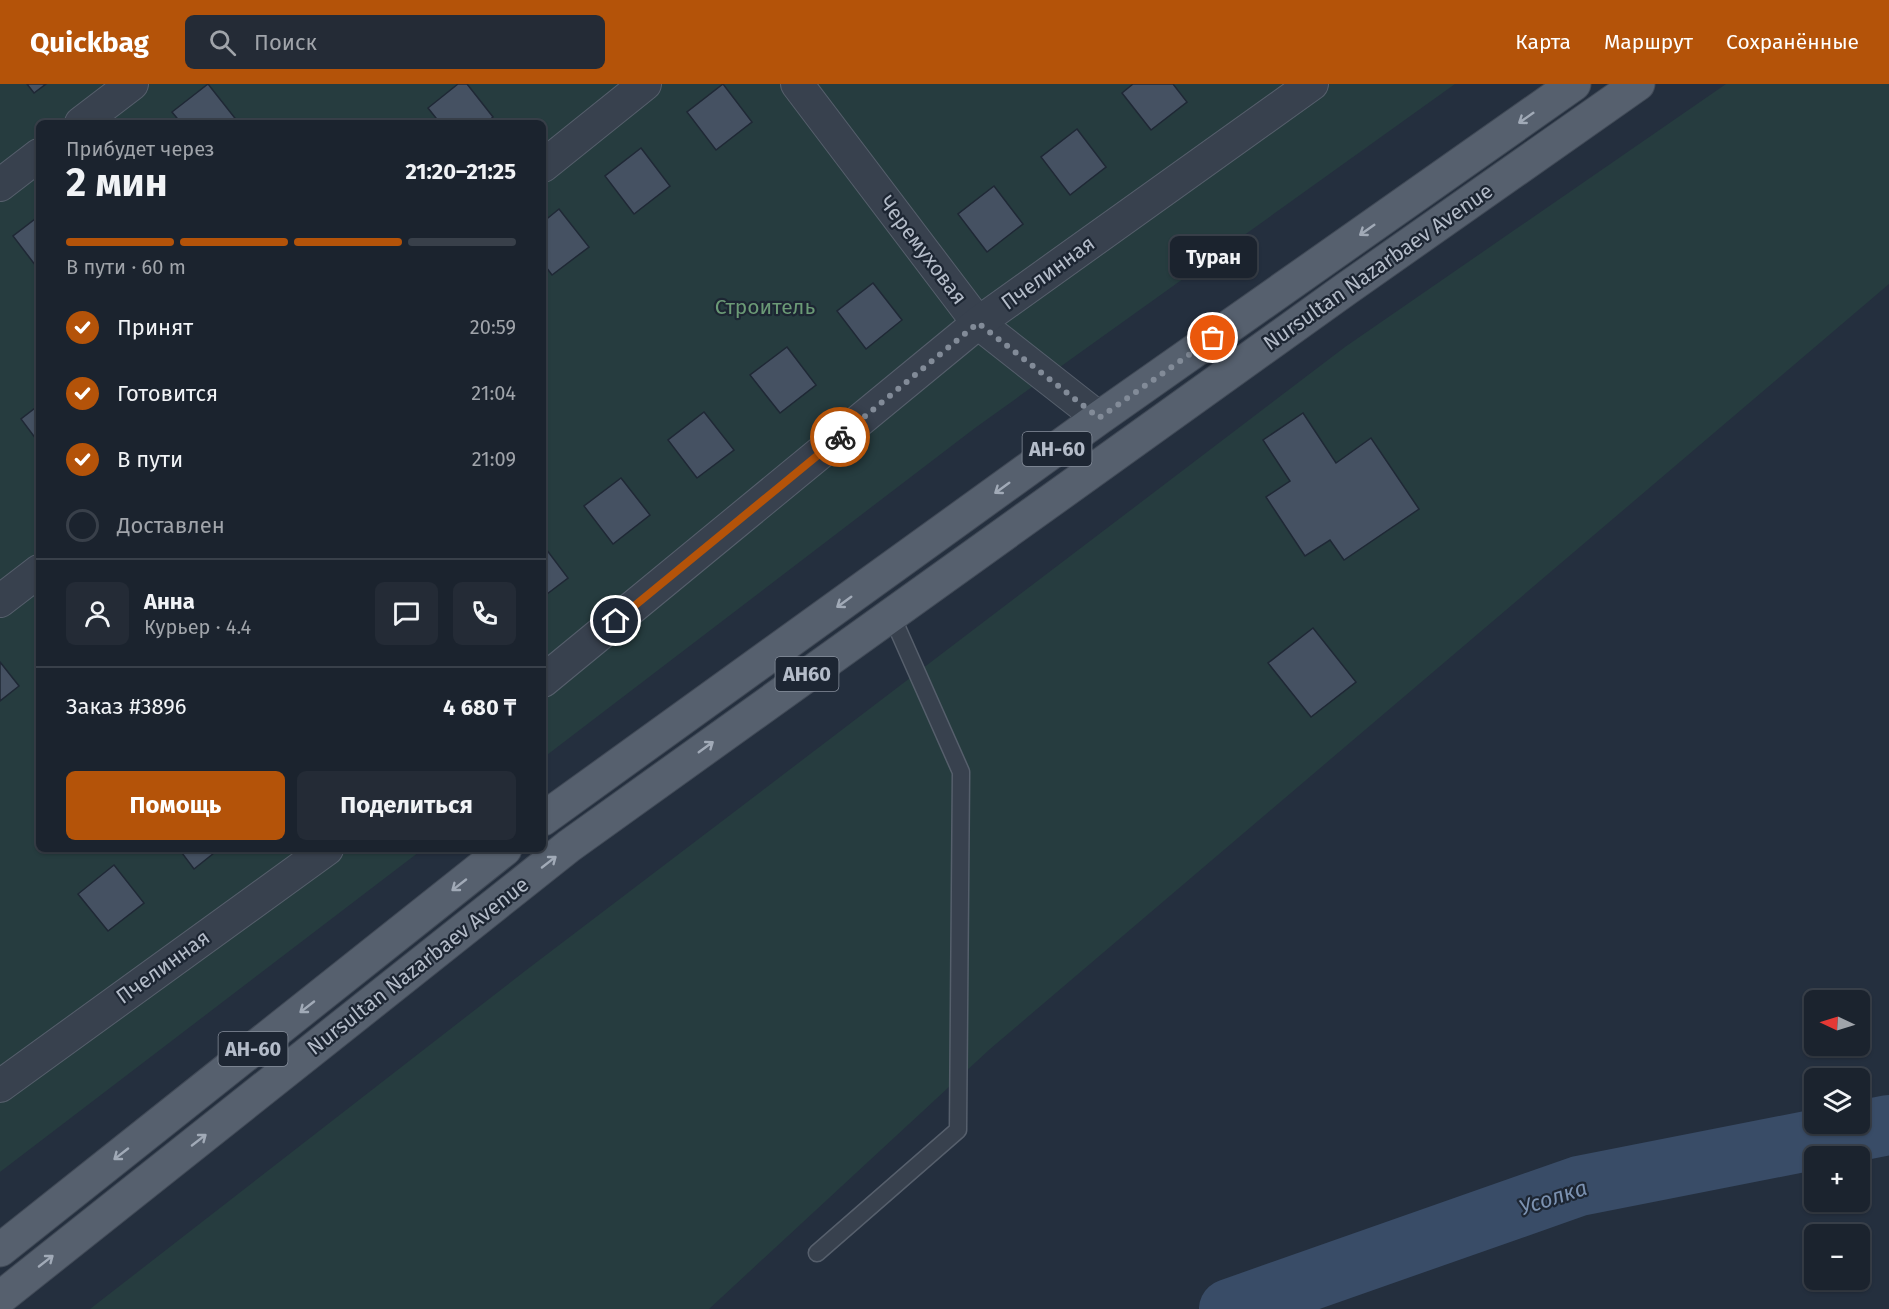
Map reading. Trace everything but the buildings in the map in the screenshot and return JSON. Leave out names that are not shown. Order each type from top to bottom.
[{"type":"main road","name":"Nursultan Nazarbaev Avenue","points":[[546,817],[1099,418],[1574,84]]},
{"type":"main road","name":"Nursultan Nazarbaev Avenue","points":[[0,1298],[569,846],[891,614],[1638,84]]},
{"type":"main road","name":"Nursultan Nazarbaev Avenue","points":[[0,1250],[501,852]]},
{"type":"street","points":[[85,120],[132,84]]},
{"type":"street","points":[[546,164],[645,84]]},
{"type":"street","name":"Черемуховая","points":[[796,84],[978,323],[1099,418]]},
{"type":"street","name":"Пчелинная","points":[[546,679],[978,323],[1312,84]]},
{"type":"street","points":[[0,185],[36,157]]},
{"type":"street","points":[[0,601],[36,573]]},
{"type":"street","name":"Пчелинная","points":[[0,1086],[323,852]]},
{"type":"lane","points":[[817,1253],[958,1130],[961,772],[891,614]]},
{"type":"green space","name":"Строитель","points":[[0,84],[1455,84],[975,428],[546,756],[546,120],[36,120],[36,852],[419,852],[0,1172]]},
{"type":"green space","points":[[1726,84],[1889,84],[1889,284],[990,1049],[709,1309],[90,1309],[525,971],[1345,347]]},
{"type":"waterway","name":"Усолка","points":[[1229,1309],[1579,1186],[1889,1125]]},
{"type":"way so far","points":[[840,437],[978,323],[1099,418],[1213,338]]},
{"type":"place","name":"Туран","points":[[1213,338]]},
{"type":"route","points":[[616,621],[840,437]]}]
